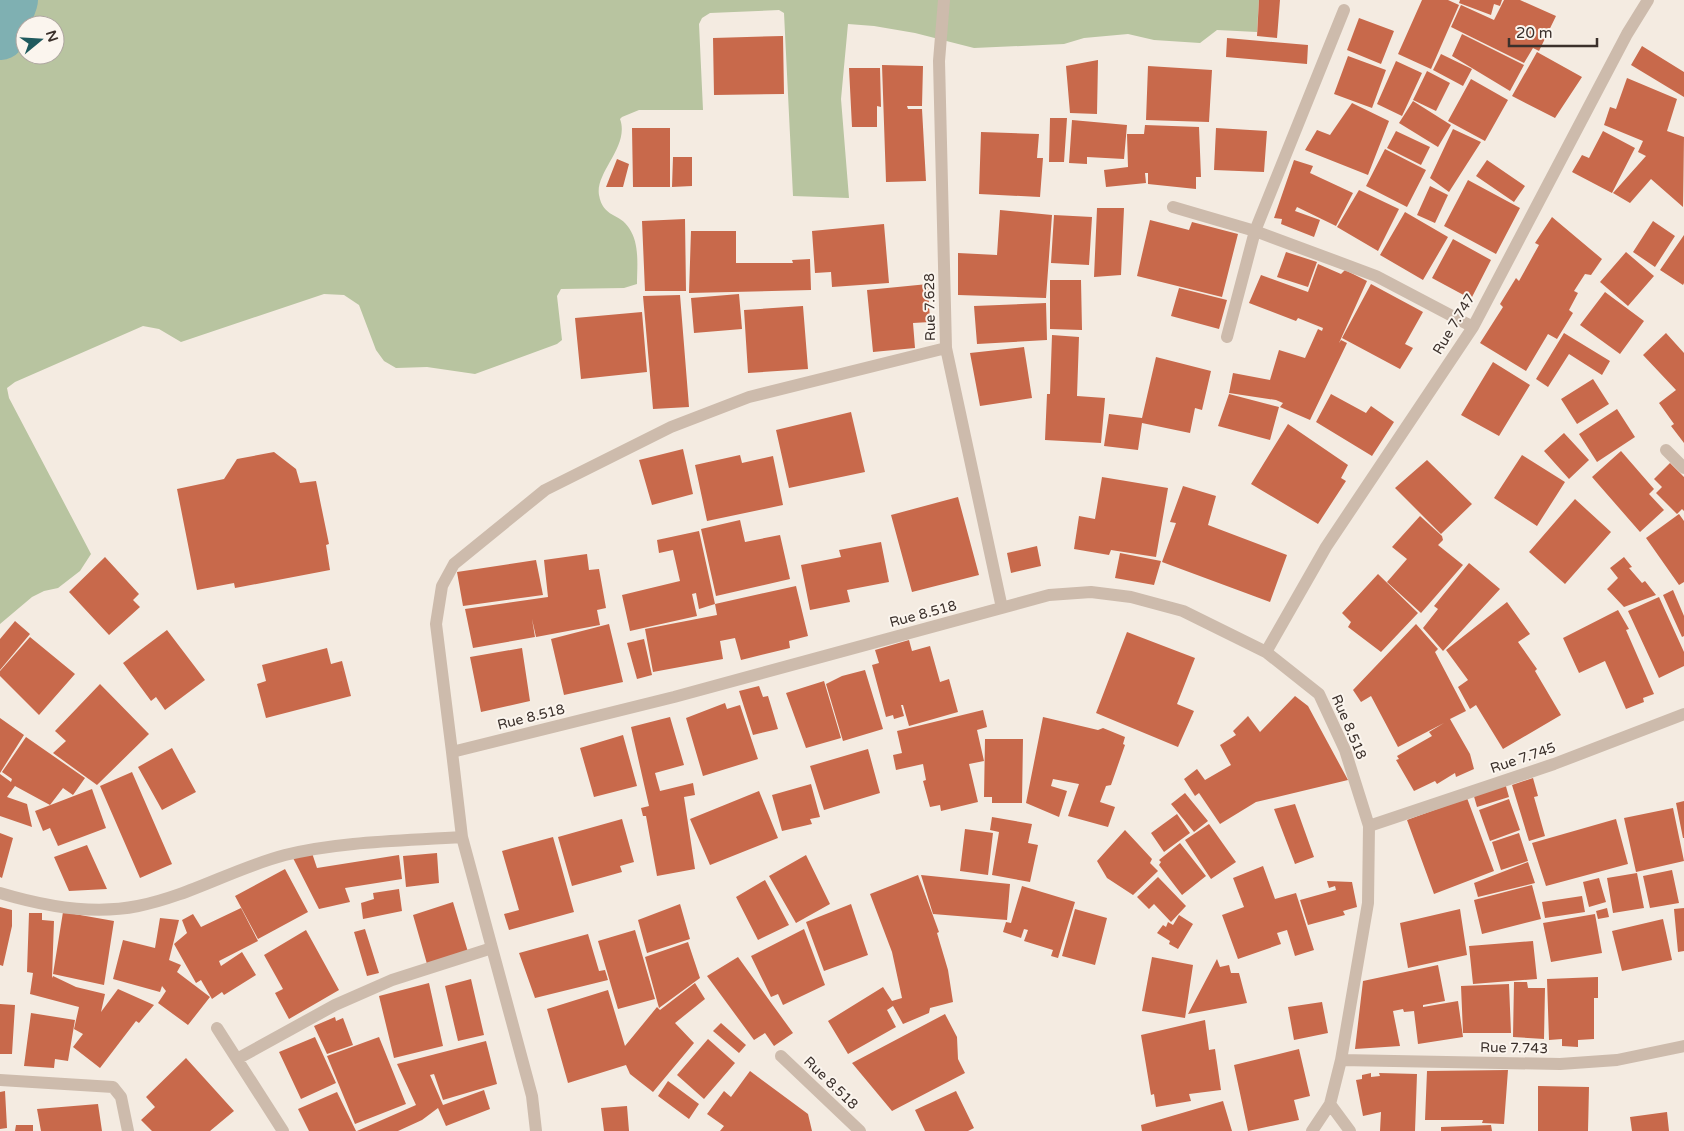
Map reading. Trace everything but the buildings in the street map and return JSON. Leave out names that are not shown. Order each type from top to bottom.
[{"type":"street","name":"Rue 7.628","points":[[944,0],[939,61],[946,348],[1002,608]]},
{"type":"street","name":"Rue 7.747","points":[[1266,652],[1326,547],[1473,327],[1622,43],[1648,0]]},
{"type":"street","points":[[1227,337],[1255,231],[1344,10]]},
{"type":"street","points":[[1173,207],[1255,231],[1376,276],[1473,327]]},
{"type":"street","points":[[536,1131],[532,1096],[462,837],[436,624],[442,586],[454,564],[546,490],[671,427],[749,397],[946,348]]},
{"type":"street","points":[[1666,450],[1684,468]]},
{"type":"street","name":"Rue 8.518","points":[[452,752],[674,697],[1049,595],[1091,592],[1131,597],[1183,611],[1266,652],[1319,694],[1345,750],[1369,826],[1368,903],[1341,1060],[1330,1104],[1312,1131]]},
{"type":"street","name":"Rue 7.745","points":[[1369,826],[1554,764],[1684,714]]},
{"type":"street","points":[[0,894],[25,900],[106,910],[140,906],[284,855],[317,848],[462,837]]},
{"type":"street","points":[[237,1059],[335,1005],[392,980],[492,948]]},
{"type":"street","points":[[217,1028],[283,1131]]},
{"type":"street","name":"Rue 7.743","points":[[1341,1060],[1560,1064],[1617,1060],[1684,1046]]},
{"type":"street","name":"Rue 8.518","points":[[781,1056],[860,1131]]},
{"type":"street","points":[[0,1080],[113,1087],[121,1097],[128,1131]]},
{"type":"street","points":[[1330,1104],[1350,1131]]},
{"type":"green space","points":[[0,0],[1259,0],[1257,32],[1217,30],[1200,43],[1154,40],[1128,34],[1084,38],[1064,44],[974,48],[915,33],[848,24],[841,99],[849,198],[793,196],[784,13],[779,10],[710,13],[702,18],[699,24],[703,110],[639,110],[622,117],[620,119],[622,129],[617,149],[599,186],[599,195],[604,208],[625,223],[633,234],[637,255],[637,284],[624,288],[561,289],[557,296],[562,340],[557,344],[475,374],[427,367],[396,368],[384,361],[376,350],[359,305],[344,295],[324,294],[181,342],[159,329],[143,326],[15,382],[7,388],[9,398],[91,554],[80,571],[58,588],[44,591],[32,597],[0,624]]},
{"type":"waterway","points":[[0,34],[12,0]]}]
